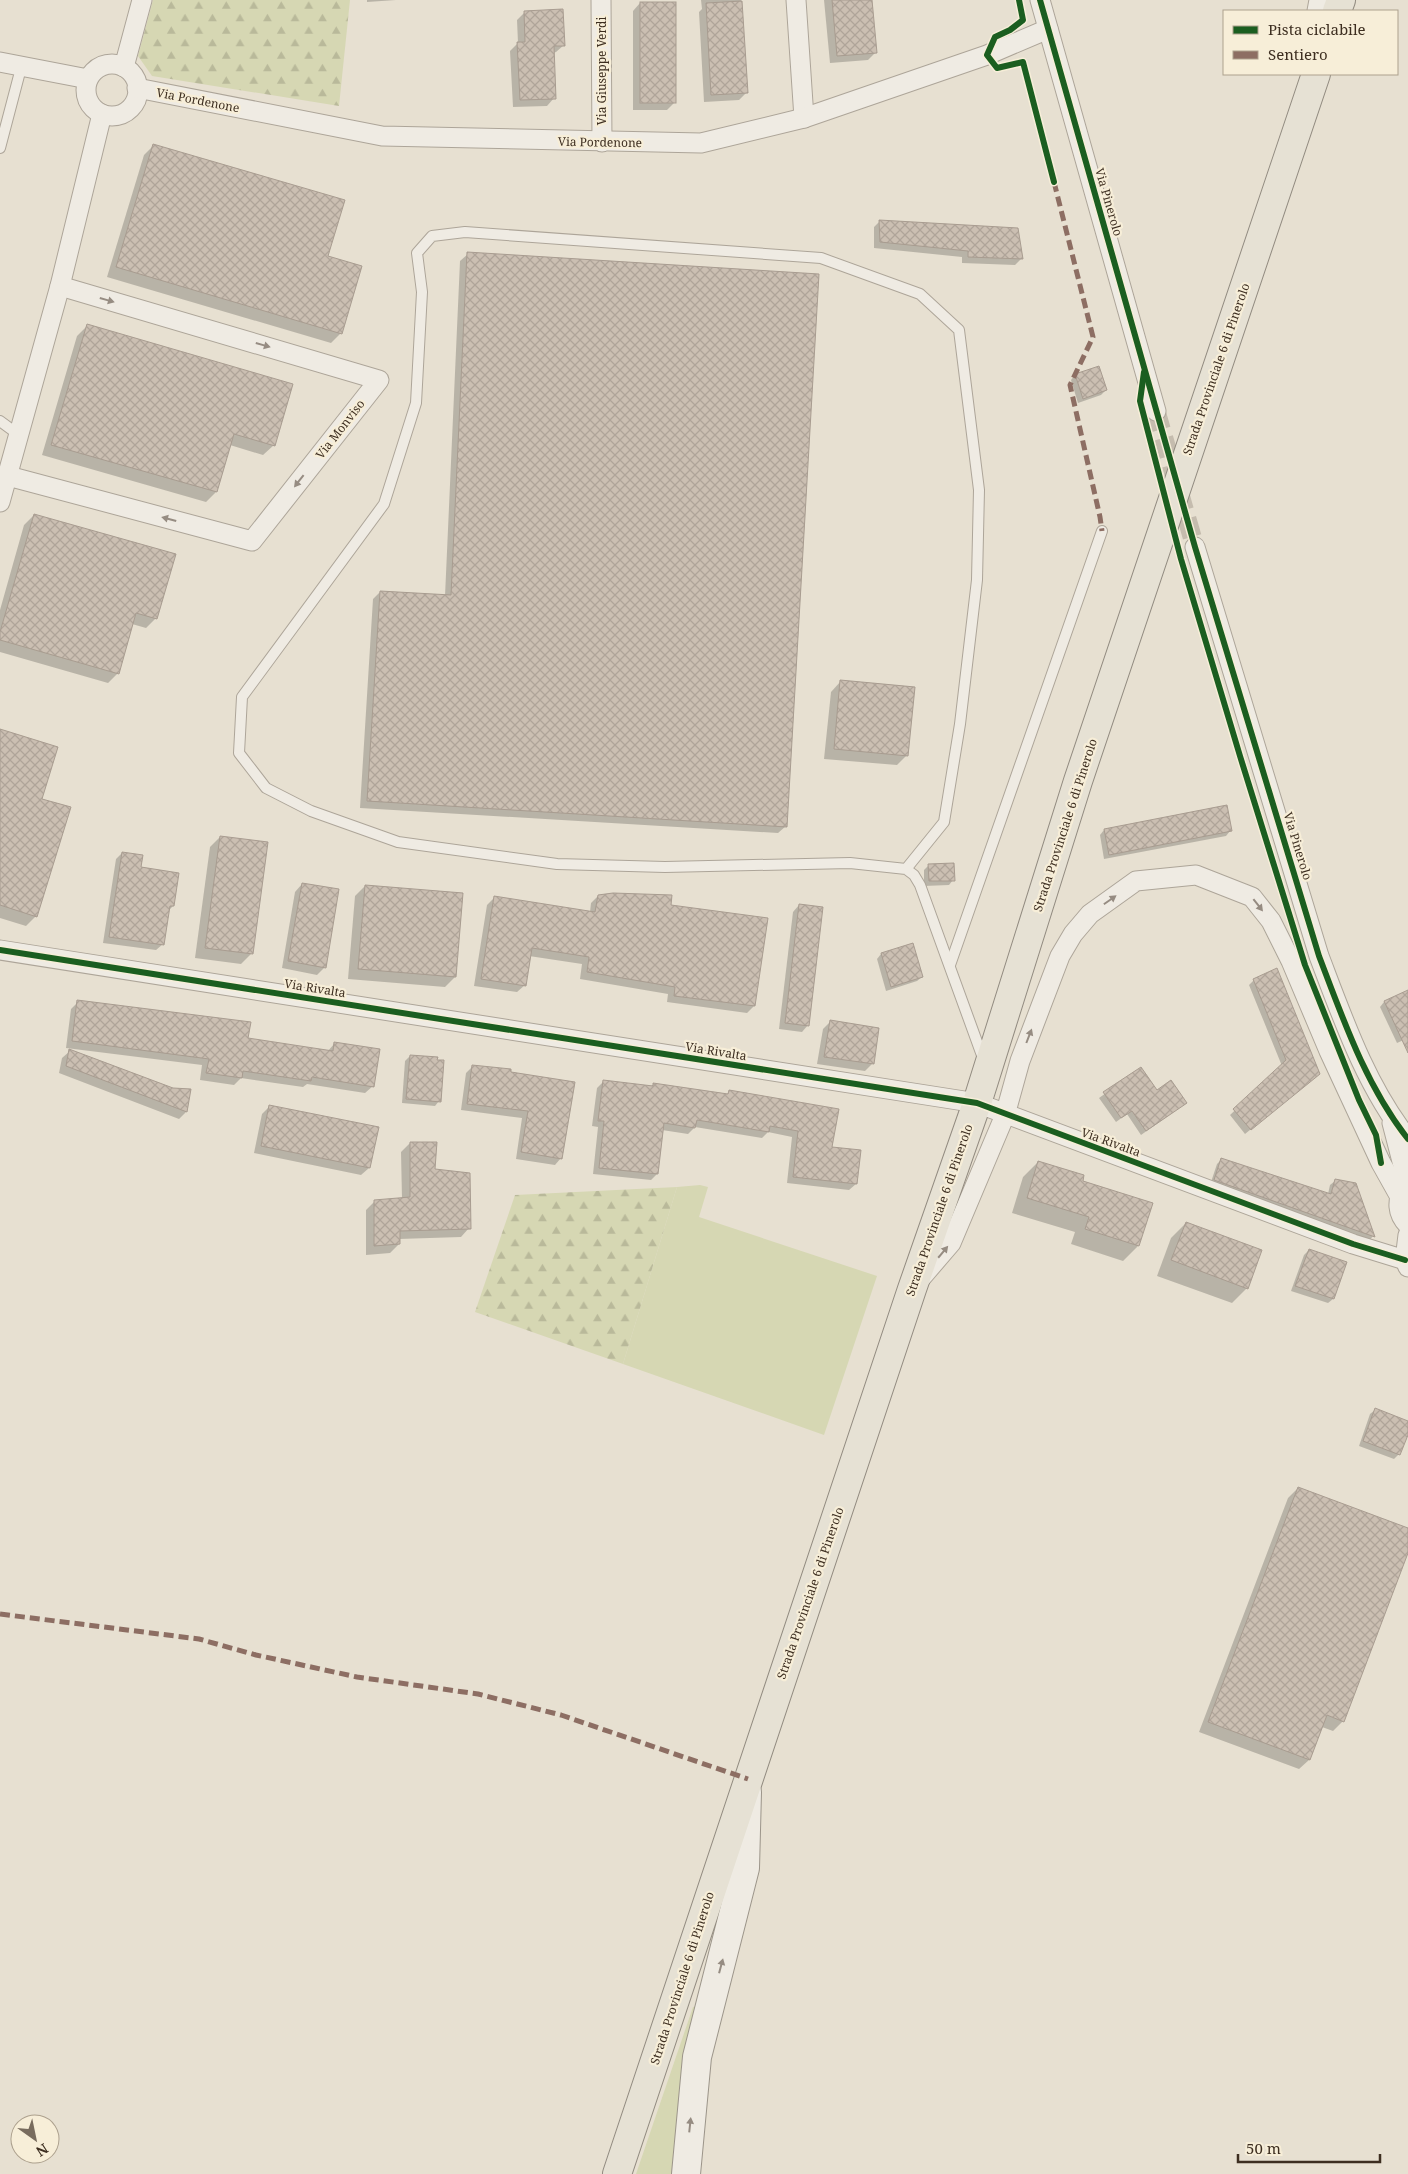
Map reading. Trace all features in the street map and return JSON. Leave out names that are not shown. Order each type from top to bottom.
[{"type":"main road","name":"Strada Provinciale 6 di Pinerolo","points":[[617,2174],[912,1289],[977,1103],[1078,781],[1316,75]]},
{"type":"main road","points":[[686,2174],[697,2056],[745,1868],[748,1779]]},
{"type":"street","points":[[124,67],[142,0]]},
{"type":"street","name":"Via Giuseppe Verdi","points":[[601,0],[602,142]]},
{"type":"street","points":[[796,0],[804,118]]},
{"type":"street","name":"Via Pinerolo","points":[[1040,0],[1156,411]]},
{"type":"street","name":"Via Pordenone","points":[[137,88],[382,136],[701,143],[804,118],[987,55],[1048,29]]},
{"type":"street","points":[[0,62],[20,68],[88,79]]},
{"type":"street","points":[[107,64],[124,67],[130,72],[137,88],[137,97],[127,111],[111,116],[102,114],[89,103],[86,96],[88,79],[93,72],[107,64]]},
{"type":"street","points":[[1306,103],[1310,75]]},
{"type":"street","points":[[0,502],[60,286],[102,114]]},
{"type":"street","name":"Via Monviso","points":[[8,476],[252,541],[379,380],[60,286]]},
{"type":"street","name":"Via Pinerolo","points":[[1195,546],[1319,956],[1342,1017],[1368,1075],[1391,1117],[1408,1139]]},
{"type":"street","points":[[912,1289],[951,1243],[1005,1115],[1020,1061],[1060,956],[1073,934],[1090,914],[1136,881],[1196,875],[1252,897],[1271,921],[1291,961],[1329,1051],[1381,1163],[1405,1189]]},
{"type":"street","name":"Via Rivalta","points":[[0,950],[977,1103],[1407,1264]]},
{"type":"street","points":[[977,1103],[1020,1061]]},
{"type":"street","name":"Via Pinerolo","points":[[1391,1117],[1405,1189],[1399,1212],[1408,1225]]},
{"type":"street","points":[[1407,1264],[1408,1235]]},
{"type":"lane","points":[[0,148],[20,68]]},
{"type":"lane","points":[[906,869],[944,822],[960,724],[977,580],[980,490],[960,330],[920,294],[821,258],[465,232],[432,236],[417,253],[422,292],[416,403],[384,504],[242,697],[240,753],[266,788],[311,811],[398,842],[557,864],[665,867],[850,863],[906,869],[914,875],[920,885],[971,1028],[988,1069]]},
{"type":"lane","points":[[0,421],[19,435]]},
{"type":"lane","points":[[950,965],[1102,531]]},
{"type":"green space","points":[[153,0],[350,0],[339,106],[152,76],[138,56]]},
{"type":"green space","points":[[700,1185],[708,1187],[699,1217],[877,1276],[824,1435],[623,1364],[677,1187]]},
{"type":"green space","points":[[677,1187],[623,1364],[475,1312],[515,1195]]},
{"type":"green space","points":[[698,2006],[673,2174],[636,2174],[693,2007]]},
{"type":"building","points":[[832,0],[872,0],[877,53],[837,56]]},
{"type":"building","points":[[742,1],[748,93],[711,95],[706,3]]},
{"type":"building","points":[[640,2],[676,2],[676,103],[640,103]]},
{"type":"building","points":[[563,9],[565,46],[554,46],[556,99],[520,100],[517,42],[525,42],[524,11]]},
{"type":"building","points":[[153,144],[345,200],[328,256],[362,266],[342,334],[116,267]]},
{"type":"building","points":[[879,220],[1018,228],[1023,259],[968,257],[968,251],[880,242]]},
{"type":"building","points":[[467,252],[819,274],[787,827],[367,801],[380,591],[451,595]]},
{"type":"building","points":[[87,324],[293,384],[275,446],[234,434],[217,492],[51,445]]},
{"type":"building","points":[[1099,366],[1107,390],[1083,399],[1075,374]]},
{"type":"building","points":[[34,514],[176,554],[157,619],[136,613],[119,674],[0,640],[0,632]]},
{"type":"building","points":[[840,680],[915,687],[908,756],[834,749]]},
{"type":"building","points":[[0,729],[58,747],[42,799],[71,807],[37,917],[0,905]]},
{"type":"building","points":[[1227,805],[1232,831],[1109,855],[1104,829]]},
{"type":"building","points":[[220,836],[268,842],[253,954],[205,948]]},
{"type":"building","points":[[122,852],[143,855],[141,867],[179,873],[174,906],[170,906],[164,945],[109,937]]},
{"type":"building","points":[[954,863],[955,881],[929,881],[928,864]]},
{"type":"building","points":[[302,883],[339,889],[326,968],[288,961]]},
{"type":"building","points":[[365,885],[463,893],[456,977],[358,969]]},
{"type":"building","points":[[613,893],[672,895],[671,905],[768,918],[755,1006],[674,996],[675,987],[587,972],[589,957],[532,948],[526,986],[481,979],[494,896],[595,912],[598,895]]},
{"type":"building","points":[[799,904],[823,907],[809,1026],[785,1023]]},
{"type":"building","points":[[913,943],[923,977],[891,987],[881,953]]},
{"type":"building","points":[[1277,968],[1320,1074],[1251,1130],[1233,1109],[1286,1060],[1253,979]]},
{"type":"building","points":[[1408,990],[1408,1053],[1384,1001]]},
{"type":"building","points":[[77,1000],[251,1022],[248,1038],[333,1051],[334,1042],[380,1049],[374,1087],[312,1077],[311,1081],[243,1071],[242,1078],[206,1073],[209,1059],[72,1041]]},
{"type":"building","points":[[830,1020],[879,1028],[874,1064],[824,1057]]},
{"type":"building","points":[[69,1049],[173,1088],[191,1089],[187,1112],[66,1066]]},
{"type":"building","points":[[410,1055],[438,1057],[437,1060],[444,1060],[441,1102],[406,1099]]},
{"type":"building","points":[[472,1065],[511,1069],[511,1072],[575,1082],[562,1159],[521,1152],[528,1111],[467,1104]]},
{"type":"building","points":[[1141,1067],[1157,1090],[1171,1080],[1187,1103],[1146,1131],[1132,1111],[1121,1118],[1103,1092]]},
{"type":"building","points":[[603,1080],[653,1086],[653,1083],[728,1094],[729,1090],[839,1109],[832,1147],[861,1150],[857,1184],[793,1177],[798,1131],[770,1126],[769,1132],[697,1120],[695,1128],[664,1123],[658,1174],[599,1168],[604,1121],[598,1121]]},
{"type":"building","points":[[269,1105],[379,1127],[370,1168],[261,1146]]},
{"type":"building","points":[[410,1142],[437,1142],[435,1169],[470,1173],[471,1229],[400,1231],[400,1244],[374,1246],[374,1200],[410,1197]]},
{"type":"building","points":[[1221,1158],[1331,1194],[1335,1179],[1356,1183],[1375,1237],[1214,1180]]},
{"type":"building","points":[[1038,1161],[1084,1175],[1083,1181],[1153,1203],[1139,1246],[1085,1229],[1089,1217],[1027,1198]]},
{"type":"building","points":[[1186,1222],[1262,1250],[1248,1289],[1171,1260]]},
{"type":"building","points":[[1309,1249],[1347,1262],[1334,1299],[1295,1286]]},
{"type":"building","points":[[1375,1408],[1408,1421],[1408,1435],[1400,1455],[1363,1441]]},
{"type":"building","points":[[1298,1487],[1408,1528],[1408,1553],[1344,1722],[1327,1715],[1310,1760],[1208,1722]]},
{"type":"tunnel","points":[[1156,411],[1195,547]]},
{"type":"marked path","points":[[1054,182],[1093,337],[1070,385],[1102,531]]},
{"type":"marked path","points":[[0,1614],[199,1639],[256,1655],[357,1677],[478,1694],[561,1715],[748,1779]]},
{"type":"cycle path","points":[[1019,0],[1023,20],[1010,30],[995,37],[987,55],[997,68],[1023,62],[1054,182]]},
{"type":"cycle path","points":[[1040,0],[1195,547],[1319,956],[1347,1028],[1368,1074],[1393,1119],[1408,1139]]},
{"type":"cycle path","points":[[1144,372],[1140,401],[1181,559],[1240,756],[1305,965],[1359,1100],[1376,1135],[1381,1163]]},
{"type":"cycle path","points":[[0,950],[977,1103],[1353,1244],[1405,1260]]}]
